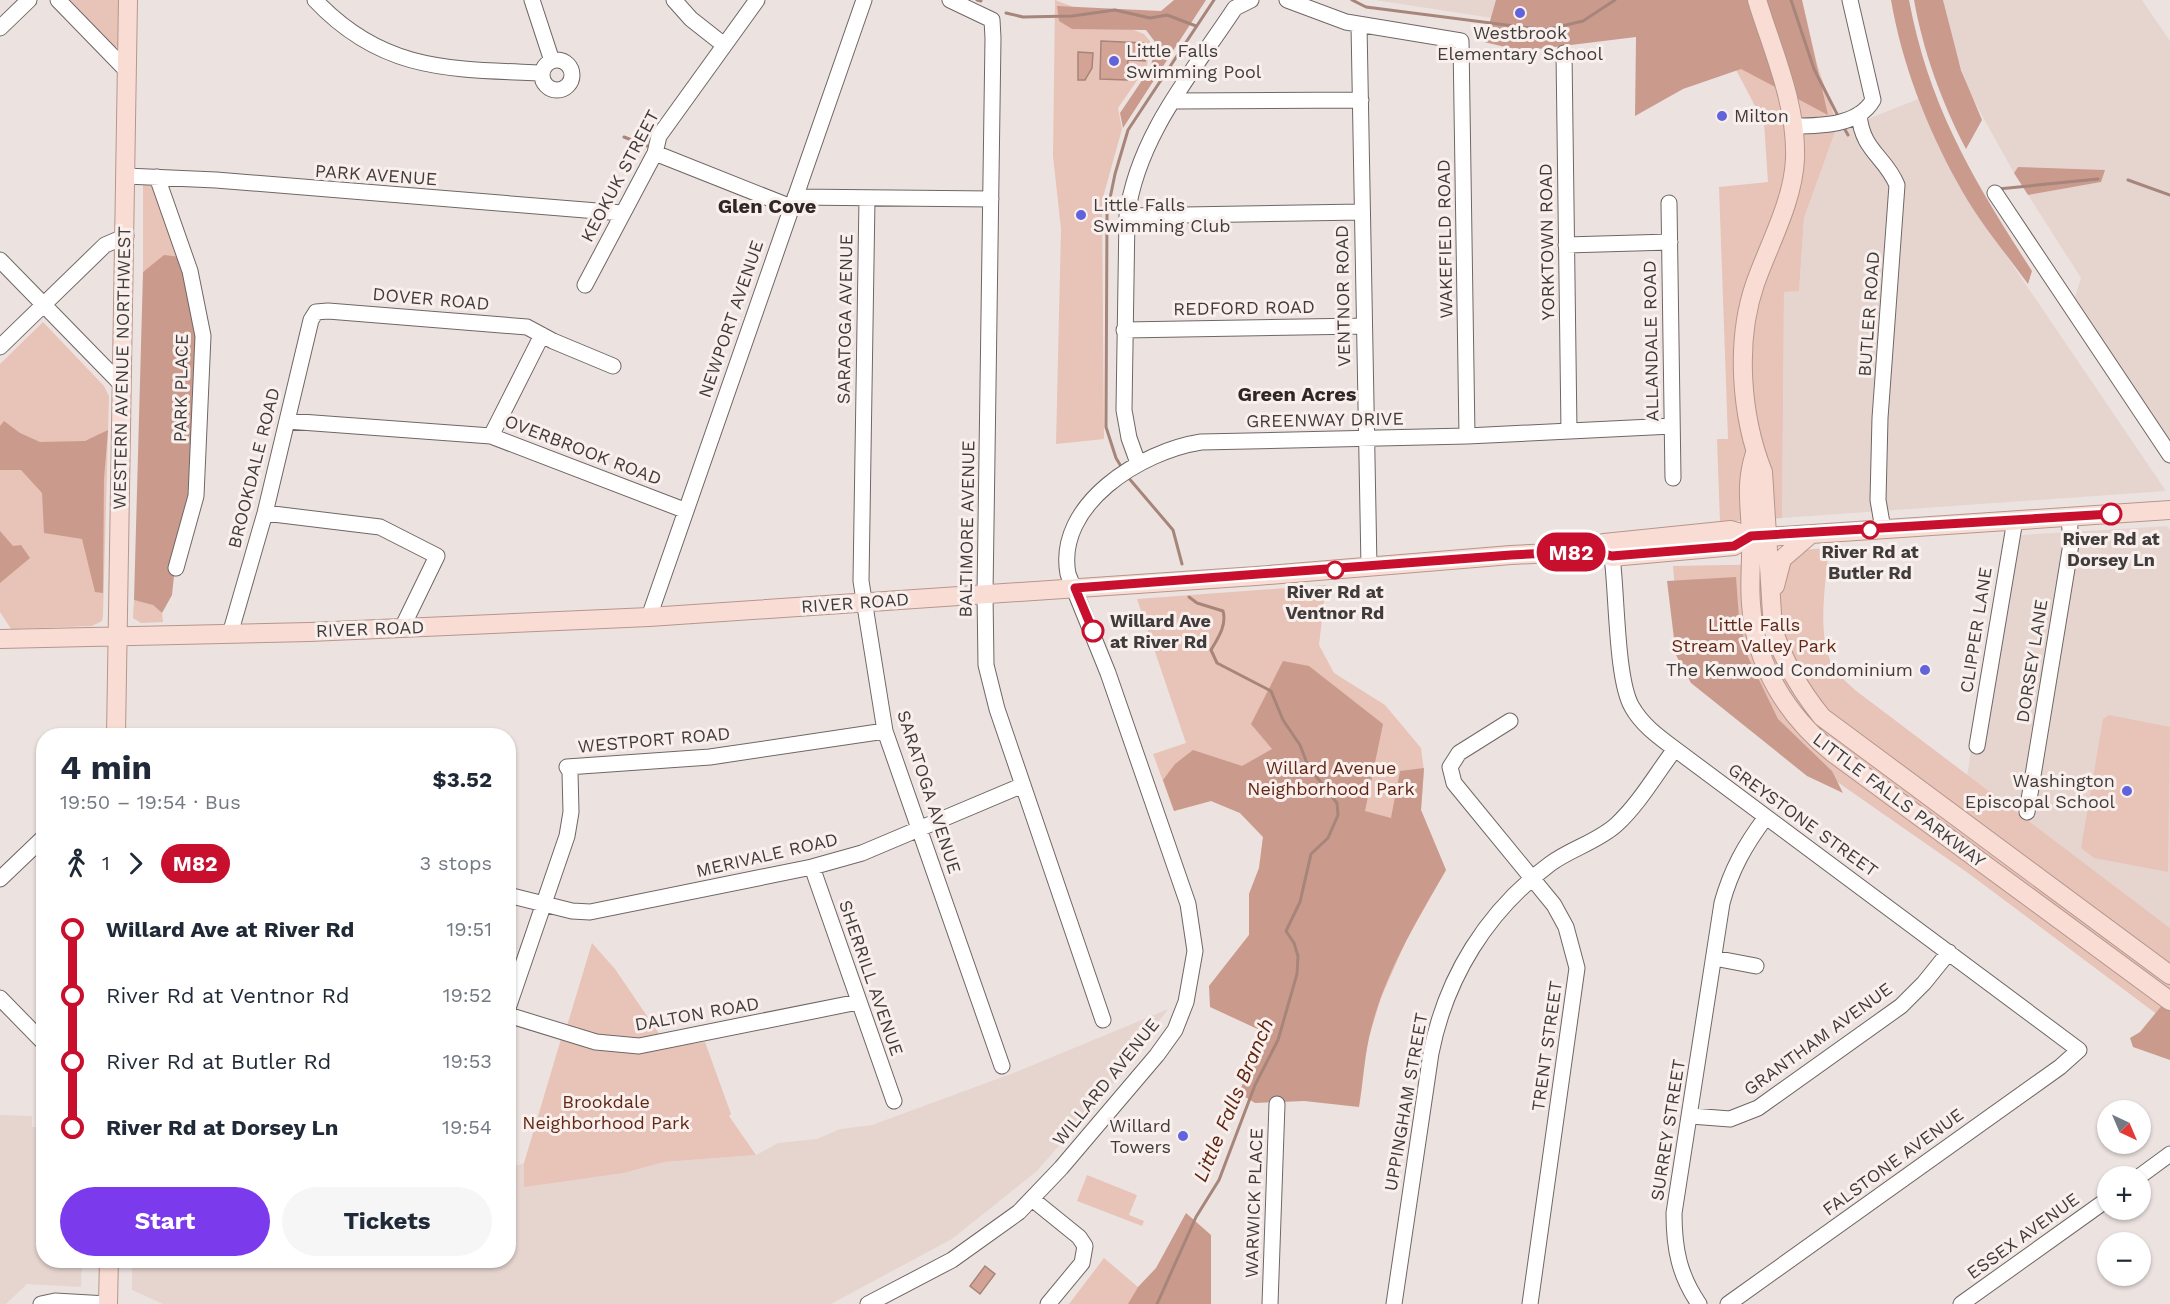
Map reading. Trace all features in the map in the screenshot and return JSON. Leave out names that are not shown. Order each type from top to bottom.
[{"type":"main road","name":"WESTERN AVENUE NORTHWEST","points":[[116,728],[126,236],[128,0]]},
{"type":"main road","name":"LITTLE FALLS PARKWAY","points":[[1756,0],[1794,126],[1792,183],[1754,287],[1746,336],[1744,378],[1755,453],[1763,472],[1759,536],[1749,578],[1752,619],[1764,662],[1786,704],[1807,730],[1833,753],[2170,1001]]},
{"type":"main road","name":"RIVER ROAD","points":[[1593,551],[1604,543],[1731,530],[1759,536],[1811,534],[2170,510]]},
{"type":"main road","points":[[1771,606],[1780,563],[1811,534]]},
{"type":"main road","name":"LITTLE FALLS PARKWAY","points":[[1759,536],[1773,629],[1785,661],[1802,690],[1822,717],[2170,975]]},
{"type":"main road","name":"RIVER ROAD","points":[[0,639],[230,634],[649,617],[1593,551],[1612,556],[1734,546],[1759,536]]},
{"type":"main road","points":[[1612,556],[1619,546],[1653,543],[1666,537]]},
{"type":"main road","points":[[1698,549],[1733,560],[1749,578]]},
{"type":"main road","points":[[107,1304],[109,1268]]},
{"type":"street","points":[[0,28],[29,0]]},
{"type":"street","points":[[58,0],[126,71]]},
{"type":"street","points":[[315,0],[360,40],[391,54],[440,67],[542,73]]},
{"type":"street","points":[[532,0],[552,61]]},
{"type":"street","points":[[674,0],[691,19],[724,45]]},
{"type":"street","name":"KEOKUK STREET","points":[[585,285],[655,153],[659,136],[665,126],[757,0]]},
{"type":"street","name":"NEWPORT AVENUE","points":[[649,617],[684,510],[864,0]]},
{"type":"street","name":"BALTIMORE AVENUE","points":[[950,0],[992,20],[985,594],[985,645],[990,682],[1103,1020]]},
{"type":"street","points":[[1129,468],[1129,438],[1124,410],[1124,330],[1127,216],[1130,188],[1140,160],[1174,100],[1235,8],[1251,0]]},
{"type":"street","points":[[1287,0],[1359,25]]},
{"type":"street","points":[[1794,126],[1847,119],[1870,104],[1873,93],[1850,0]]},
{"type":"street","name":"WAKEFIELD ROAD","points":[[1359,25],[1461,41],[1467,436]]},
{"type":"street","name":"VENTNOR ROAD","points":[[1359,25],[1364,439],[1369,567]]},
{"type":"street","name":"YORKTOWN ROAD","points":[[1564,53],[1569,431]]},
{"type":"street","points":[[552,61],[562,61],[570,68],[572,77],[567,86],[562,89],[552,89],[544,83],[542,73],[545,66],[552,61]]},
{"type":"street","points":[[1174,100],[1361,100]]},
{"type":"street","name":"BUTLER ROAD","points":[[1847,119],[1861,131],[1870,150],[1891,170],[1897,185],[1880,420],[1878,500],[1883,529]]},
{"type":"street","points":[[655,153],[793,202],[867,198],[991,199]]},
{"type":"street","name":"PARK AVENUE","points":[[126,176],[622,213]]},
{"type":"street","name":"PARK PLACE","points":[[157,177],[190,272],[203,336],[196,496],[176,568]]},
{"type":"street","points":[[1995,193],[2170,455]]},
{"type":"street","name":"SARATOGA AVENUE","points":[[867,198],[861,581],[885,731],[1002,1066]]},
{"type":"street","name":"ALLANDALE ROAD","points":[[1669,203],[1673,478]]},
{"type":"street","points":[[1127,216],[1362,213]]},
{"type":"street","points":[[0,347],[105,245],[126,236]]},
{"type":"street","points":[[1566,245],[1670,242]]},
{"type":"street","points":[[0,260],[122,386]]},
{"type":"street","name":"DOVER ROAD","points":[[316,312],[328,310],[527,327],[614,366]]},
{"type":"street","name":"BROOKDALE ROAD","points":[[230,634],[265,513],[311,320],[316,312]]},
{"type":"street","name":"REDFORD ROAD","points":[[1124,330],[1364,326]]},
{"type":"street","points":[[492,436],[542,335]]},
{"type":"street","name":"OVERBROOK ROAD","points":[[287,420],[492,436],[684,510]]},
{"type":"street","name":"GREENWAY DRIVE","points":[[1075,588],[1068,574],[1065,559],[1067,544],[1082,513],[1129,468],[1166,450],[1201,442],[1467,436],[1672,426]]},
{"type":"street","points":[[265,513],[380,526],[437,556],[402,628]]},
{"type":"street","name":"DORSEY LANE","points":[[2027,812],[2071,544],[2069,516]]},
{"type":"street","name":"CLIPPER LANE","points":[[1977,746],[2015,520]]},
{"type":"street","name":"GREYSTONE STREET","points":[[1612,556],[1623,677],[1628,698],[1644,724],[2079,1050]]},
{"type":"street","name":"WILLARD AVENUE","points":[[868,1304],[952,1260],[1004,1224],[1032,1199],[1072,1155],[1170,1037],[1186,1002],[1194,960],[1192,923],[1186,895],[1108,673],[1075,588]]},
{"type":"street","name":"TRENT STREET","points":[[1510,721],[1459,753],[1453,759],[1450,775],[1454,783],[1554,905],[1566,927],[1577,968],[1530,1304]]},
{"type":"street","name":"WESTPORT ROAD","points":[[516,985],[567,836],[571,812],[570,772],[567,767],[710,757],[885,731]]},
{"type":"street","name":"UPPINGHAM STREET","points":[[1394,1304],[1431,1053],[1444,1002],[1477,941],[1500,911],[1549,865],[1615,826],[1633,806],[1675,749]]},
{"type":"street","name":"MERIVALE ROAD","points":[[516,897],[572,910],[608,910],[812,867],[862,853],[1023,785]]},
{"type":"street","name":"SURREY STREET","points":[[1699,1304],[1684,1279],[1674,1240],[1674,1213],[1691,1116],[1722,903],[1730,876],[1743,848],[1766,817]]},
{"type":"street","points":[[0,879],[36,845]]},
{"type":"street","name":"SHERRILL AVENUE","points":[[812,867],[894,1101]]},
{"type":"street","name":"GRANTHAM AVENUE","points":[[1691,1116],[1730,1119],[1758,1108],[1901,1005],[1924,983],[1949,952]]},
{"type":"street","points":[[1714,958],[1756,966]]},
{"type":"street","points":[[0,998],[36,1035]]},
{"type":"street","name":"DALTON ROAD","points":[[516,1017],[596,1042],[639,1046],[858,1002]]},
{"type":"street","name":"FALSTONE AVENUE","points":[[1728,1304],[2079,1050]]},
{"type":"street","name":"WARWICK PLACE","points":[[1270,1304],[1277,1104]]},
{"type":"street","points":[[2151,1168],[2170,1154]]},
{"type":"street","points":[[1032,1199],[1079,1237],[1085,1246],[1082,1263],[1048,1304]]},
{"type":"street","name":"ESSEX AVENUE","points":[[1961,1304],[2097,1207]]},
{"type":"street","points":[[41,1304],[55,1301],[107,1304]]},
{"type":"shaded area","name":"Westbrook Elementary School","points":[[1375,0],[1603,0],[1537,25]]},
{"type":"shaded area","points":[[1943,0],[2142,0],[2170,41],[2170,444],[2075,297],[2081,278],[2028,195],[2100,182],[2019,167],[2014,173],[1971,96],[1953,45]]},
{"type":"shaded area","name":"Little Falls Swimming Pool","points":[[1101,41],[1145,43],[1145,61],[1128,60],[1127,80],[1100,79]]},
{"type":"shaded area","points":[[1078,52],[1093,53],[1092,68],[1085,80],[1078,80]]},
{"type":"shaded area","points":[[1918,99],[1957,183],[2166,491],[1782,518],[1784,292],[1799,290],[1804,218],[1835,132]]},
{"type":"shaded area","points":[[2167,526],[2170,530],[2170,928],[1967,776],[2005,536]]},
{"type":"shaded area","points":[[1168,1009],[1122,1073],[1037,1171],[952,1239],[831,1304],[163,1304],[132,1290],[132,1268],[516,1268],[516,1166],[524,1163],[524,1186],[624,1173],[664,1162],[756,1155],[778,1143],[817,1139],[840,1129],[872,1125],[1016,1072]]},
{"type":"shaded area","points":[[0,1115],[32,1116],[32,1127],[36,1127],[36,1268],[82,1268],[81,1287],[27,1284],[6,1304],[0,1304]]},
{"type":"shaded area","points":[[985,1266],[995,1274],[980,1294],[970,1286]]},
{"type":"green space","points":[[69,0],[122,0],[119,47],[114,47]]},
{"type":"green space","name":"Little Falls Swimming Club","points":[[1055,0],[1144,34],[1150,41],[1147,66],[1118,108],[1122,129],[1102,201],[1104,439],[1056,444],[1061,229],[1053,156]]},
{"type":"green space","points":[[1174,0],[1206,0],[1123,128],[1120,113],[1151,67],[1155,42],[1146,30],[1072,29],[1059,21],[1057,6],[1161,11]]},
{"type":"green space","points":[[1496,0],[1802,0],[1828,115],[1741,69],[1683,89],[1635,116],[1636,37],[1522,51],[1484,42]]},
{"type":"green space","points":[[1733,0],[1802,0],[1817,64],[1839,130],[1835,132],[1804,218],[1799,291],[1784,292],[1782,518],[1720,522],[1717,439],[1728,439],[1719,187],[1768,182],[1764,123],[1733,64]]},
{"type":"green space","points":[[1891,0],[1909,0],[1928,75],[1941,109],[1973,174],[2032,271],[2028,284],[1973,208],[1946,160],[1916,94]]},
{"type":"green space","points":[[1914,0],[1943,0],[1961,70],[1982,120],[1966,149],[1934,76]]},
{"type":"green space","points":[[2018,167],[2105,170],[2101,182],[2028,195],[2014,173]]},
{"type":"green space","points":[[143,183],[151,184],[155,188],[181,257],[153,605],[162,613],[163,622],[141,623],[133,618],[134,600],[146,602],[152,265],[143,272]]},
{"type":"green space","points":[[164,255],[181,257],[200,335],[192,491],[176,557],[172,595],[162,613],[153,605],[134,600],[143,272]]},
{"type":"green space","points":[[43,322],[104,386],[109,396],[103,615],[102,621],[92,626],[11,629],[0,612],[0,364]]},
{"type":"green space","points":[[4,421],[20,433],[40,442],[85,441],[108,430],[104,479],[103,593],[95,592],[82,539],[44,533],[42,493],[21,470],[0,470],[0,426]]},
{"type":"green space","points":[[0,531],[13,546],[21,545],[30,558],[0,583]]},
{"type":"green space","name":"Little Falls Stream Valley Park","points":[[1829,548],[1823,610],[1825,643],[1837,672],[1855,690],[2170,928],[2170,1024],[1968,873],[1724,703],[1681,661],[1673,566],[1780,564],[1801,550]]},
{"type":"green space","points":[[1736,577],[1739,618],[1748,657],[1778,719],[1832,771],[1843,793],[1807,776],[1691,683],[1676,655],[1667,581]]},
{"type":"green space","name":"Willard Avenue Neighborhood Park","points":[[1326,585],[1319,645],[1334,673],[1385,705],[1421,748],[1424,771],[1421,810],[1446,870],[1406,941],[1381,998],[1369,1037],[1296,1095],[1245,1098],[1281,1029],[1209,986],[1249,935],[1249,894],[1259,868],[1263,837],[1240,813],[1211,801],[1174,811],[1153,754],[1186,743],[1137,599]]},
{"type":"green space","name":"Willard Avenue Neighborhood Park","points":[[1283,661],[1309,666],[1383,724],[1365,811],[1391,818],[1400,771],[1424,768],[1421,810],[1446,870],[1401,951],[1382,994],[1369,1038],[1359,1107],[1304,1101],[1255,1103],[1239,1093],[1264,1032],[1210,1007],[1209,986],[1249,935],[1249,894],[1259,868],[1263,837],[1240,813],[1211,801],[1174,811],[1163,780],[1175,764],[1193,750],[1242,766],[1272,749],[1251,724]]},
{"type":"green space","name":"Washington Episcopal School","points":[[2109,715],[2170,727],[2168,872],[2094,858],[2081,848],[2103,719]]},
{"type":"green space","name":"Brookdale Neighborhood Park","points":[[592,943],[615,969],[662,1038],[611,1039],[567,1026]]},
{"type":"green space","points":[[2163,1004],[2170,1009],[2170,1060],[2133,1047],[2130,1038],[2140,1032]]},
{"type":"green space","name":"Brookdale Neighborhood Park","points":[[561,1039],[634,1052],[705,1042],[731,1114],[729,1116],[756,1155],[664,1162],[624,1173],[524,1187],[524,1163]]},
{"type":"green space","points":[[1087,1175],[1137,1195],[1129,1215],[1144,1221],[1142,1226],[1077,1201]]},
{"type":"green space","points":[[1186,1213],[1211,1235],[1211,1304],[1128,1304],[1138,1287],[1156,1268]]},
{"type":"green space","points":[[1104,1258],[1138,1287],[1129,1304],[1069,1304]]},
{"type":"waterway","points":[[977,0],[981,1]]},
{"type":"waterway","name":"Little Falls Branch","points":[[1122,468],[1116,458],[1106,427],[1107,213],[1115,174],[1128,130],[1214,0]]},
{"type":"waterway","name":"Little Falls Branch","points":[[1352,0],[1366,7],[1545,30],[1583,21],[1615,0]]},
{"type":"waterway","points":[[1791,0],[1814,69],[1839,118]]},
{"type":"waterway","points":[[1006,13],[1023,17],[1072,16],[1115,10],[1150,18],[1167,15],[1196,26]]},
{"type":"waterway","points":[[1843,126],[1848,135]]},
{"type":"waterway","points":[[624,137],[647,146]]},
{"type":"waterway","points":[[1998,189],[2098,179]]},
{"type":"waterway","points":[[2128,180],[2170,195]]},
{"type":"waterway","name":"Little Falls Branch","points":[[1127,476],[1173,530],[1182,564]]},
{"type":"waterway","name":"Little Falls Branch","points":[[1157,1304],[1196,1217],[1219,1180],[1255,1085],[1278,1040],[1297,974],[1298,956],[1294,943],[1286,931],[1300,902],[1311,854],[1328,838],[1338,815],[1337,803],[1308,766],[1300,745],[1283,720],[1271,691],[1217,663],[1211,650],[1223,626],[1223,611],[1197,603],[1189,597]]},
{"type":"bus line","name":"M82","points":[[1093,631],[1075,588],[1511,555],[1593,551],[1612,556],[1734,546],[1751,536],[1767,537],[2111,514]]},
{"type":"place","name":"Westbrook Elementary School","points":[[1520,13]]},
{"type":"place","name":"Little Falls Swimming Pool","points":[[1114,61]]},
{"type":"place","name":"Milton","points":[[1722,116]]},
{"type":"place","name":"Little Falls Swimming Club","points":[[1081,215]]},
{"type":"place","name":"River Rd at Dorsey Ln","points":[[2111,514]]},
{"type":"place","name":"River Rd at Butler Rd","points":[[1870,530]]},
{"type":"place","name":"River Rd at Ventnor Rd","points":[[1335,570]]},
{"type":"place","name":"Willard Ave at River Rd","points":[[1093,631]]},
{"type":"place","name":"The Kenwood Condominium","points":[[1925,670]]},
{"type":"place","name":"Washington Episcopal School","points":[[2127,791]]},
{"type":"place","name":"Willard Towers","points":[[1183,1136]]},
{"type":"district","name":"Glen Cove","points":[[767,206]]},
{"type":"district","name":"Green Acres","points":[[1297,394]]}]
